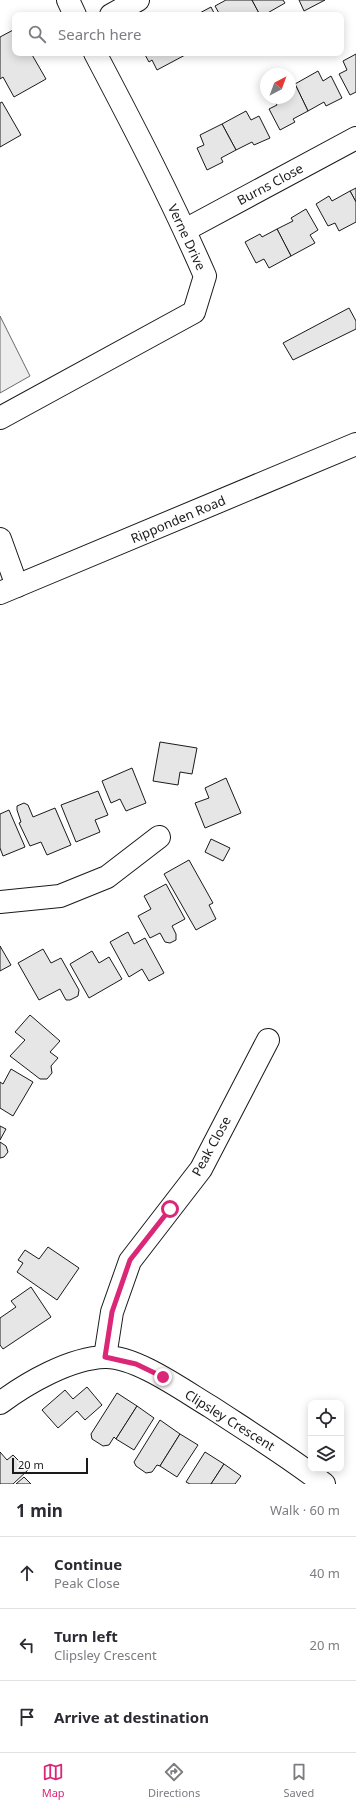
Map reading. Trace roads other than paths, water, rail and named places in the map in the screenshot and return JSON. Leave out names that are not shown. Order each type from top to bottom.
[{"type":"street","points":[[68,0],[74,12]]},
{"type":"street","points":[[116,12],[138,0]]},
{"type":"street","name":"Verne Drive","points":[[0,418],[194,312],[205,276],[185,230],[97,56]]},
{"type":"street","name":"Burns Close","points":[[185,230],[356,138]]},
{"type":"street","name":"Ripponden Road","points":[[9,590],[356,444]]},
{"type":"street","points":[[0,539],[9,590]]},
{"type":"street","points":[[0,902],[60,896],[107,877],[159,837]]},
{"type":"street","name":"Peak Close","points":[[105,1357],[112,1312],[130,1260],[201,1169],[268,1040]]},
{"type":"street","name":"Clipsley Crescent","points":[[0,1403],[36,1379],[72,1364],[105,1357],[136,1364],[163,1377],[287,1456],[324,1484]]}]
